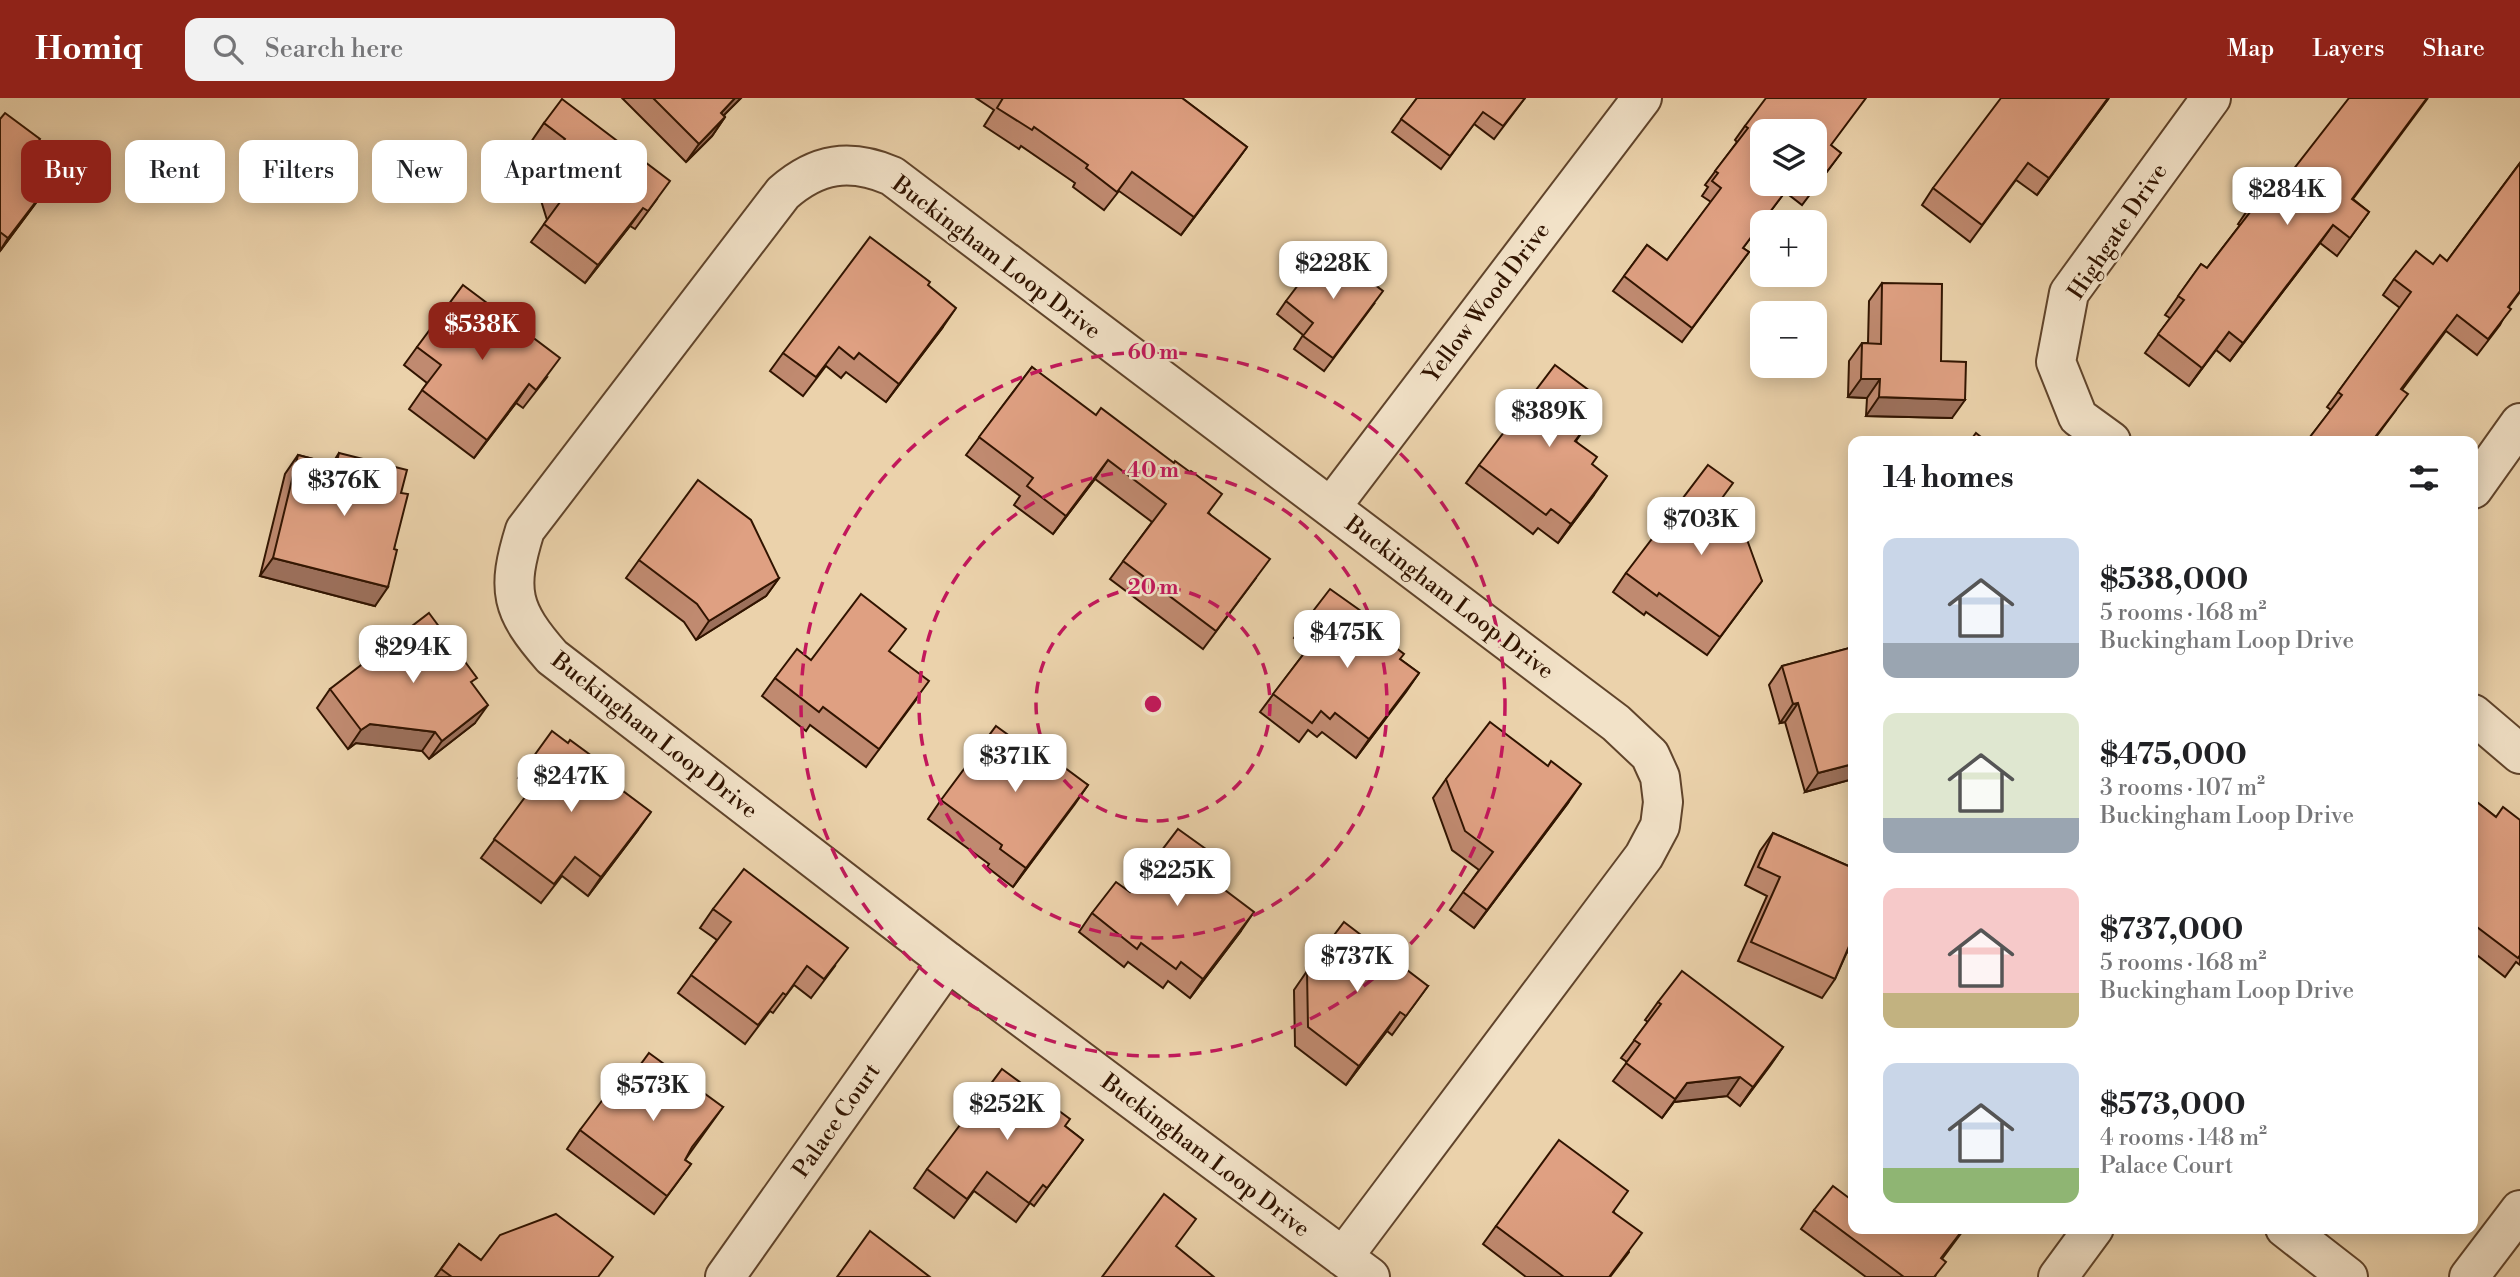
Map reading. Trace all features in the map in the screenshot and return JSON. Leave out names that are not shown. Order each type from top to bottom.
[{"type":"street","name":"Yellow Wood Drive","points":[[1331,507],[1642,98]]},
{"type":"street","name":"Highgate Drive","points":[[2104,436],[2078,417],[2056,362],[2069,293],[2211,98]]},
{"type":"street","name":"Buckingham Loop Drive","points":[[869,166],[892,176],[1616,723],[1650,755],[1660,777],[1663,802],[1660,825],[1644,856],[1356,1267],[948,962],[552,657],[530,632],[518,611],[514,589],[514,571],[525,530],[783,193],[798,180],[821,169],[869,166]]},
{"type":"street","points":[[2478,482],[2520,424]]},
{"type":"street","points":[[2478,718],[2520,754]]},
{"type":"street","name":"Palace Court","points":[[724,1277],[948,962]]},
{"type":"street","points":[[2469,1277],[2520,1210]]},
{"type":"street","points":[[2059,1275],[2090,1234]]},
{"type":"street","points":[[2293,1234],[2348,1277]]},
{"type":"building","points":[[653,98],[735,98],[721,113],[725,117],[699,144]]},
{"type":"building","points":[[1003,98],[1182,98],[1247,147],[1194,217],[1132,172],[1117,192],[1086,168],[1088,165],[1034,127],[1032,130],[997,108]]},
{"type":"building","points":[[1417,98],[1525,98],[1503,126],[1483,112],[1450,156],[1401,119]]},
{"type":"building","points":[[1766,98],[1866,98],[1831,145],[1841,153],[1827,172],[1827,119],[1750,119]]},
{"type":"building","points":[[2001,98],[2108,98],[2049,178],[2028,163],[1982,225],[1933,188]]},
{"type":"building","points":[[2349,98],[2427,98],[2352,199],[2369,212],[2350,238],[2333,225],[2243,343],[2229,332],[2202,368],[2158,334],[2184,300],[2178,296],[2201,264],[2207,268],[2254,207],[2251,205],[2273,177],[2282,184]]},
{"type":"building","points":[[562,99],[616,140],[564,140],[544,123]]},
{"type":"building","points":[[5,113],[40,139],[21,140],[21,203],[35,203],[8,238],[0,232],[0,119]]},
{"type":"building","points":[[1750,119],[1750,196],[1782,196],[1772,210],[1750,210],[1750,239],[1743,248],[1749,252],[1692,328],[1624,276],[1647,245],[1667,260],[1721,188],[1712,181],[1718,173],[1715,171],[1748,128],[1745,126]]},
{"type":"building","points":[[2520,163],[2520,291],[2508,307],[2511,309],[2488,339],[2457,315],[2401,389],[2408,394],[2376,436],[2311,436],[2342,395],[2338,392],[2411,292],[2394,279],[2416,251],[2433,264],[2440,255],[2447,261]]},
{"type":"building","points":[[647,164],[670,181],[648,211],[643,208],[598,265],[544,224],[559,203],[647,203]]},
{"type":"building","points":[[870,237],[930,282],[928,285],[956,308],[899,384],[859,353],[854,359],[839,347],[816,377],[783,353]]},
{"type":"building","points":[[1326,248],[1383,291],[1333,358],[1303,336],[1313,323],[1286,301]]},
{"type":"building","points":[[1882,283],[1942,284],[1941,361],[1966,362],[1965,400],[1879,397],[1880,379],[1861,379],[1862,343],[1881,344]]},
{"type":"building","points":[[463,285],[560,358],[536,390],[529,384],[487,440],[422,390],[441,365],[417,347]]},
{"type":"building","points":[[1555,365],[1598,397],[1580,420],[1587,425],[1575,441],[1597,457],[1592,464],[1607,476],[1571,524],[1551,509],[1546,515],[1479,465]]},
{"type":"building","points":[[1032,367],[1096,415],[1101,408],[1174,463],[1175,461],[1191,471],[1222,494],[1208,513],[1270,559],[1216,631],[1123,561],[1166,504],[1108,460],[1066,516],[1027,486],[1033,478],[979,437]]},
{"type":"building","points":[[339,453],[407,470],[401,493],[408,494],[394,549],[397,550],[388,587],[273,558],[298,455],[336,465]]},
{"type":"building","points":[[1708,465],[1733,483],[1717,505],[1741,523],[1762,581],[1720,637],[1626,573]]},
{"type":"building","points":[[698,480],[751,520],[779,578],[709,621],[697,604],[639,560]]},
{"type":"building","points":[[1330,589],[1375,621],[1370,628],[1404,654],[1400,659],[1419,673],[1369,739],[1335,713],[1330,719],[1321,711],[1312,723],[1273,694],[1322,630],[1307,619]]},
{"type":"building","points":[[861,594],[906,629],[889,651],[929,681],[879,749],[823,707],[819,712],[775,678],[797,649],[811,660]]},
{"type":"building","points":[[429,613],[477,678],[471,682],[488,705],[442,741],[435,732],[370,724],[361,730],[330,689]]},
{"type":"building","points":[[1848,648],[1848,765],[1818,773],[1798,703],[1793,704],[1782,666]]},
{"type":"building","points":[[1490,722],[1548,766],[1551,761],[1581,784],[1487,910],[1463,892],[1493,852],[1465,831],[1446,779]]},
{"type":"building","points":[[996,726],[1018,742],[1022,736],[1088,785],[1026,868],[1000,849],[1002,845],[941,800]]},
{"type":"building","points":[[552,731],[568,743],[570,740],[600,762],[595,770],[651,812],[601,877],[575,857],[554,884],[494,839],[545,770],[531,760]]},
{"type":"building","points":[[2478,803],[2496,817],[2503,807],[2520,820],[2518,958],[2478,928]]},
{"type":"building","points":[[1178,829],[1217,857],[1209,869],[1217,875],[1213,881],[1254,912],[1203,979],[1181,962],[1176,969],[1141,943],[1137,949],[1092,913],[1116,882],[1130,892]]},
{"type":"building","points":[[1773,833],[1848,866],[1848,949],[1835,979],[1751,942],[1780,877],[1758,867]]},
{"type":"building","points":[[744,869],[848,948],[824,979],[807,966],[786,995],[783,993],[758,1025],[691,975],[731,922],[713,909]]},
{"type":"building","points":[[1344,922],[1428,986],[1406,1016],[1400,1012],[1359,1066],[1308,1027],[1307,971]]},
{"type":"building","points":[[1682,971],[1783,1047],[1753,1087],[1740,1077],[1687,1083],[1675,1099],[1626,1063],[1640,1044],[1634,1040]]},
{"type":"building","points":[[649,1053],[723,1107],[692,1147],[685,1160],[691,1164],[667,1196],[580,1130],[616,1082],[624,1087]]},
{"type":"building","points":[[1002,1069],[1070,1119],[1065,1126],[1083,1140],[1047,1188],[1043,1185],[1029,1203],[987,1172],[967,1199],[927,1169]]},
{"type":"building","points":[[1559,1140],[1628,1191],[1613,1212],[1642,1233],[1609,1277],[1564,1277],[1496,1226]]},
{"type":"building","points":[[1833,1186],[1848,1197],[1848,1234],[1959,1234],[1941,1258],[1946,1262],[1934,1277],[1904,1277],[1814,1210]]},
{"type":"building","points":[[1164,1194],[1196,1219],[1176,1246],[1214,1277],[1102,1277]]},
{"type":"building","points":[[556,1214],[613,1257],[598,1277],[452,1277],[441,1269],[459,1244],[481,1260],[500,1235]]},
{"type":"building","points":[[870,1231],[930,1277],[837,1277]]}]
